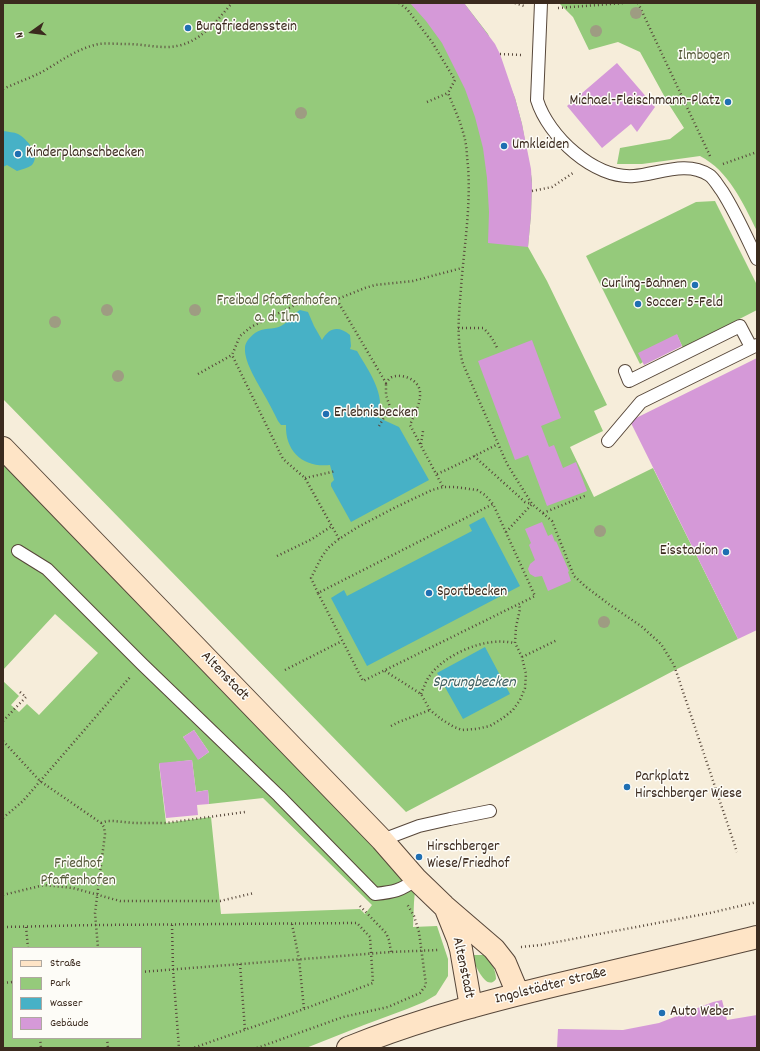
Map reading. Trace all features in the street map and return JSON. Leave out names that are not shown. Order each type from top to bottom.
[{"type":"street","name":"Altenstadt","points":[[3,448],[382,840],[408,884],[444,906],[494,949],[505,963],[518,994]]},
{"type":"street","name":"Altenstadt","points":[[444,906],[461,949],[471,1007]]},
{"type":"street","name":"Ingolstädter Straße","points":[[348,1048],[383,1034],[518,994],[757,937]]},
{"type":"lane","points":[[541,5],[536,100],[551,127],[565,144],[577,155],[602,170],[620,175],[632,176],[677,168],[690,168],[703,172],[713,171],[717,184],[728,201],[757,259]]},
{"type":"lane","points":[[608,441],[641,402],[754,346],[740,326],[629,381],[625,371]]},
{"type":"lane","points":[[18,551],[47,569],[142,664],[279,796],[375,894],[394,892],[408,884]]},
{"type":"lane","points":[[382,840],[419,826],[490,811]]},
{"type":"path","points":[[3,89],[40,72],[79,50],[100,44],[138,44],[165,47],[176,47],[186,44],[206,32],[231,3]]},
{"type":"path","points":[[400,3],[407,9],[432,42],[455,80]]},
{"type":"path","points":[[515,3],[527,8],[541,5],[551,8],[624,3]]},
{"type":"path","points":[[638,3],[713,171],[757,152]]},
{"type":"path","points":[[427,102],[448,93],[455,80],[460,78]]},
{"type":"path","points":[[448,93],[459,118],[466,145],[469,187],[468,218],[462,268],[458,328],[458,340],[463,364],[508,464],[532,504],[552,521],[574,576],[586,587],[641,626],[656,639],[661,644],[674,665],[737,852]]},
{"type":"path","points":[[532,191],[552,187],[588,162]]},
{"type":"path","points":[[198,374],[232,355],[240,336],[250,327],[299,303],[330,302],[374,285],[413,281],[462,268]]},
{"type":"path","points":[[337,300],[386,383],[386,395],[390,407],[379,426]]},
{"type":"path","points":[[458,328],[483,328],[493,340],[498,350]]},
{"type":"path","points":[[232,355],[283,459],[305,478],[339,539]]},
{"type":"path","points":[[386,383],[393,377],[405,376],[410,378],[419,387],[419,400],[410,425],[443,487]]},
{"type":"path","points":[[420,444],[423,431]]},
{"type":"path","points":[[436,474],[498,444]]},
{"type":"path","points":[[474,456],[525,502],[532,504]]},
{"type":"path","points":[[305,478],[336,471]]},
{"type":"path","points":[[443,487],[477,490],[485,495],[492,504],[535,596],[363,681],[311,578],[328,548],[358,527],[432,490],[443,487]]},
{"type":"path","points":[[543,513],[587,496]]},
{"type":"path","points":[[318,593],[492,504]]},
{"type":"path","points":[[506,532],[532,504]]},
{"type":"path","points":[[277,556],[312,539],[332,526]]},
{"type":"path","points":[[384,671],[421,694],[430,710],[454,727],[462,730],[476,730],[490,726],[513,710],[520,700],[525,688],[526,674],[522,657],[515,643],[516,627],[520,609],[519,604]]},
{"type":"path","points":[[285,670],[342,640]]},
{"type":"path","points":[[522,657],[558,640]]},
{"type":"path","points":[[421,694],[430,675],[438,666],[456,653],[480,644],[505,641],[515,643]]},
{"type":"path","points":[[3,818],[23,801],[142,664]]},
{"type":"path","points":[[3,722],[26,697],[20,692]]},
{"type":"path","points":[[391,726],[430,710]]},
{"type":"path","points":[[3,740],[40,781],[101,823],[104,827],[105,834],[95,913],[98,947]]},
{"type":"path","points":[[101,823],[107,821],[166,823],[245,812]]},
{"type":"path","points":[[257,1048],[343,1017],[388,1007],[420,993],[426,985],[419,932],[414,916],[408,884]]},
{"type":"path","points":[[3,895],[44,885],[73,888],[120,901],[220,901],[254,893]]},
{"type":"path","points":[[356,902],[386,933],[391,952]]},
{"type":"path","points":[[3,927],[357,923],[370,937],[373,983],[193,1048]]},
{"type":"path","points":[[292,924],[299,959],[304,1009]]},
{"type":"path","points":[[172,925],[179,1048]]},
{"type":"path","points":[[26,927],[28,947]]},
{"type":"path","points":[[240,964],[245,1030]]},
{"type":"green space","name":"Freibad Pfaffenhofen a. d. Ilm","points":[[3,3],[464,3],[488,34],[515,98],[522,124],[532,180],[528,247],[547,281],[607,405],[594,411],[603,431],[570,447],[594,497],[653,468],[738,639],[675,670],[406,812],[3,399]]},
{"type":"green space","name":"Ilmbogen","points":[[559,3],[757,3],[757,231],[740,199],[727,179],[710,162],[700,156],[642,164],[617,164],[620,148],[670,139],[684,128],[668,103],[640,52],[618,42],[589,50],[573,17]]},
{"type":"green space","points":[[715,201],[757,285],[757,310],[683,348],[677,335],[640,364],[586,256],[696,202]]},
{"type":"green space","name":"Friedhof Pfaffenhofen","points":[[3,448],[416,879],[413,927],[437,926],[448,959],[448,976],[436,995],[407,1009],[306,1048],[3,1048],[3,681],[19,696],[11,705],[19,712],[27,704],[39,715],[98,653],[55,614],[3,670]],"holes":[[[194,730],[209,752],[199,759],[183,737]],[[192,760],[196,792],[208,790],[209,804],[263,798],[372,905],[365,914],[360,909],[221,914],[211,817],[166,823],[159,764]]]},
{"type":"green space","points":[[471,955],[485,955],[494,969],[496,979],[492,982],[488,982],[484,979]]},
{"type":"water","name":"Kinderplanschbecken","points":[[3,131],[18,134],[29,143],[35,157],[32,165],[17,171],[7,165],[3,167]]},
{"type":"water","name":"Erlebnisbecken","points":[[300,310],[308,312],[322,340],[334,329],[342,330],[350,335],[350,349],[357,351],[373,378],[379,393],[380,408],[377,417],[399,427],[429,480],[351,522],[331,486],[331,483],[334,480],[330,465],[312,464],[304,461],[293,450],[289,443],[286,425],[281,425],[278,421],[246,359],[245,346],[253,335],[261,330],[281,326]]},
{"type":"water","name":"Sportbecken","points":[[484,517],[520,586],[367,666],[331,598],[344,590],[347,596],[472,531],[469,525]]},
{"type":"water","name":"Sprungbecken","points":[[485,647],[510,694],[463,719],[437,673]]},
{"type":"building","points":[[410,3],[464,3],[495,44],[500,54],[515,98],[531,169],[531,215],[528,247],[488,243],[489,212],[487,178],[483,148],[475,117],[465,89],[442,43],[426,21]]},
{"type":"building","points":[[617,63],[655,107],[637,132],[631,124],[602,148],[567,106]]},
{"type":"building","points":[[677,334],[682,346],[644,365],[638,353]]},
{"type":"building","points":[[532,340],[561,418],[541,426],[549,447],[554,445],[563,468],[576,462],[587,491],[547,506],[528,455],[515,460],[478,361]]},
{"type":"building","name":"Eisstadion","points":[[757,358],[757,630],[738,639],[630,421]]},
{"type":"building","points":[[542,522],[548,536],[552,534],[555,542],[556,541],[569,571],[571,581],[548,591],[542,576],[535,577],[530,574],[528,569],[530,564],[535,560],[529,545],[531,543],[525,529]]},
{"type":"building","points":[[194,730],[209,752],[198,760],[183,737]]},
{"type":"building","points":[[192,760],[196,792],[208,790],[209,804],[197,805],[198,815],[166,818],[159,763]]},
{"type":"building","points":[[722,1000],[727,1020],[757,1015],[757,1048],[557,1048],[558,1029],[623,1030],[659,1023],[713,1002]]},
{"type":"place","name":"Burgfriedensstein","points":[[188,28]]},
{"type":"place","name":"Michael-Fleischmann-Platz","points":[[728,102]]},
{"type":"place","name":"Umkleiden","points":[[504,146]]},
{"type":"place","name":"Kinderplanschbecken","points":[[18,154]]},
{"type":"place","name":"Curling-Bahnen","points":[[695,285]]},
{"type":"place","name":"Soccer 5-Feld","points":[[638,304]]},
{"type":"place","name":"Erlebnisbecken","points":[[326,414]]},
{"type":"place","name":"Eisstadion","points":[[726,552]]},
{"type":"place","name":"Sportbecken","points":[[429,593]]},
{"type":"place","name":"Parkplatz Hirschberger Wiese","points":[[627,787]]},
{"type":"place","name":"Hirschberger Wiese/Friedhof","points":[[419,857]]},
{"type":"place","name":"Auto Weber","points":[[662,1013]]}]
